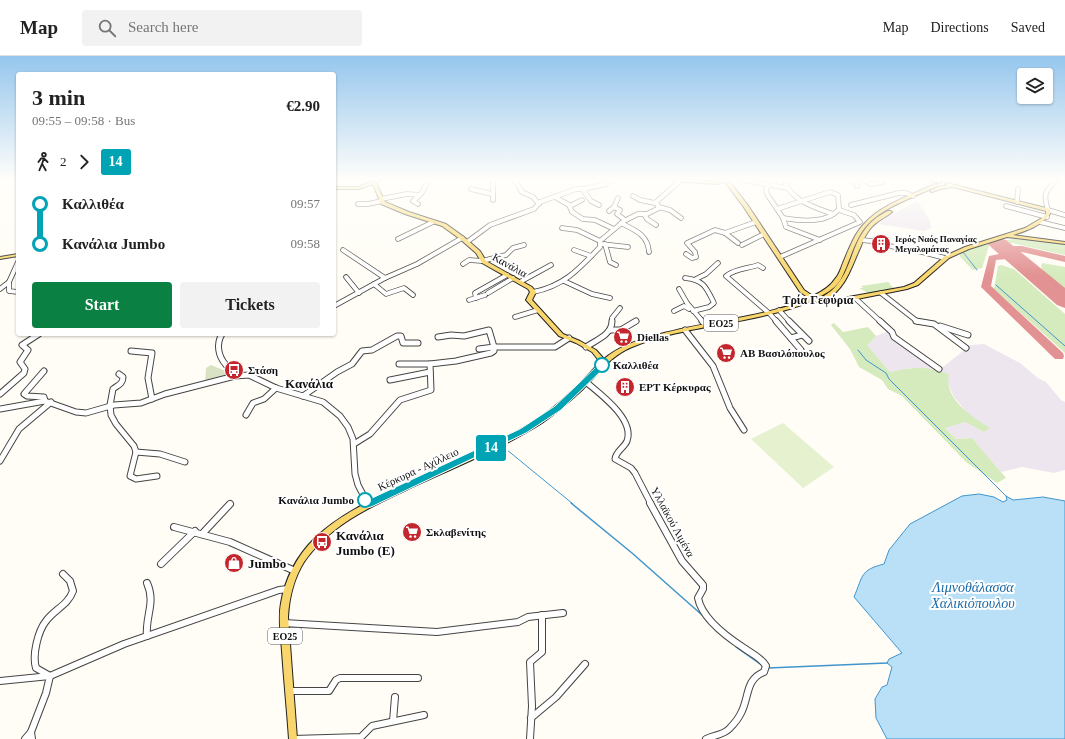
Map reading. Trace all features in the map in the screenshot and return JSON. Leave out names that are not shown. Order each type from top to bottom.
[{"type":"main road","name":"Κανάλια","points":[[405,212],[444,226],[467,242],[480,254],[482,261],[530,288],[533,292],[529,300],[561,335],[595,352],[604,363]]},
{"type":"main road","points":[[749,212],[801,288],[806,298],[805,302],[802,304]]},
{"type":"main road","name":"ΕΟ25","points":[[818,298],[831,289],[837,281],[864,231],[874,217],[884,212]]},
{"type":"main road","name":"ΕΟ25","points":[[818,298],[830,295],[838,289],[845,278],[862,240],[864,231],[891,212]]},
{"type":"main road","points":[[801,288],[818,298],[835,302],[905,288],[916,284],[945,258],[967,248],[1032,227],[1047,217],[1048,212]]},
{"type":"main road","points":[[1017,232],[1025,238]]},
{"type":"main road","points":[[1007,236],[1065,243]]},
{"type":"main road","points":[[986,242],[1025,238]]},
{"type":"main road","points":[[0,258],[16,255]]},
{"type":"main road","points":[[838,289],[837,296],[851,298]]},
{"type":"main road","name":"Κέρκυρα - Αχίλλειο","points":[[293,739],[284,623],[285,602],[295,571],[324,533],[344,518],[368,504],[523,431],[553,412],[586,382],[604,363],[627,347],[662,335],[768,313],[818,298]]},
{"type":"main road","name":"Κέρκυρα - Αχίλλειο","points":[[779,310],[797,308],[818,298]]},
{"type":"street","points":[[467,242],[490,225],[526,212]]},
{"type":"street","points":[[572,212],[583,219],[595,220],[614,229]]},
{"type":"street","points":[[619,212],[617,214],[625,220]]},
{"type":"street","points":[[533,292],[547,290],[564,281],[576,272],[600,247],[614,229],[625,220],[638,214],[649,212]]},
{"type":"street","points":[[673,212],[681,218]]},
{"type":"street","points":[[779,212],[787,228],[820,240]]},
{"type":"street","points":[[828,212],[833,214]]},
{"type":"street","points":[[783,218],[806,221],[836,212]]},
{"type":"street","points":[[780,257],[849,228],[861,221],[854,214],[846,212]]},
{"type":"street","points":[[1028,212],[1047,217]]},
{"type":"street","points":[[1054,212],[1065,215]]},
{"type":"street","points":[[644,214],[647,219],[656,225]]},
{"type":"street","points":[[398,238],[433,222]]},
{"type":"street","points":[[725,233],[756,222]]},
{"type":"street","points":[[1040,222],[1065,228]]},
{"type":"street","points":[[621,224],[644,235],[649,244],[649,252]]},
{"type":"street","points":[[562,228],[577,230],[602,243],[628,247]]},
{"type":"street","points":[[849,228],[864,231]]},
{"type":"street","points":[[686,254],[692,258],[696,256],[695,252],[687,245],[689,242],[716,230],[725,233],[740,244],[764,234]]},
{"type":"street","points":[[336,305],[385,278],[417,264],[462,238]]},
{"type":"street","points":[[862,240],[880,242],[889,246],[914,250],[945,258]]},
{"type":"street","points":[[602,243],[610,262],[616,265]]},
{"type":"street","points":[[463,264],[469,260],[482,261],[506,255],[513,248],[524,245]]},
{"type":"street","points":[[343,250],[385,278]]},
{"type":"street","points":[[574,250],[591,256]]},
{"type":"street","points":[[685,278],[696,278],[706,274],[718,263]]},
{"type":"street","points":[[0,289],[9,282],[13,276],[16,265]]},
{"type":"street","points":[[520,282],[551,265]]},
{"type":"street","points":[[763,268],[758,265],[752,267],[748,266],[726,276],[768,313],[801,350]]},
{"type":"street","points":[[476,298],[475,293],[507,275]]},
{"type":"street","points":[[346,277],[359,293]]},
{"type":"street","points":[[468,300],[486,294],[513,278]]},
{"type":"street","points":[[694,312],[709,307],[714,303],[705,284],[696,278]]},
{"type":"street","points":[[564,281],[588,293],[602,298],[610,298]]},
{"type":"street","points":[[9,282],[9,291],[16,292]]},
{"type":"street","points":[[374,284],[386,294],[404,288],[413,295]]},
{"type":"street","points":[[679,289],[683,299],[707,326]]},
{"type":"street","points":[[882,293],[918,322],[935,324],[968,335]]},
{"type":"street","points":[[851,298],[892,332],[894,337],[939,369]]},
{"type":"street","points":[[674,311],[686,306],[694,312]]},
{"type":"street","points":[[586,347],[606,335],[610,330],[612,318],[620,308]]},
{"type":"street","points":[[515,317],[538,310]]},
{"type":"street","points":[[779,310],[809,341]]},
{"type":"street","points":[[610,330],[621,330],[636,321]]},
{"type":"street","points":[[935,324],[966,348]]},
{"type":"street","points":[[399,364],[430,364],[456,361],[494,351],[488,330],[464,336],[451,335],[438,337]]},
{"type":"street","points":[[685,330],[713,366],[730,408],[744,430]]},
{"type":"street","points":[[791,338],[802,335]]},
{"type":"street","points":[[0,394],[24,373],[25,369],[20,363],[28,350],[22,345],[36,336]]},
{"type":"street","points":[[221,336],[218,348],[225,363],[237,370],[239,375]]},
{"type":"street","points":[[303,396],[337,372],[352,364],[362,351],[372,350],[388,340],[399,336],[402,337],[403,343],[418,343]]},
{"type":"street","points":[[479,349],[520,346],[550,347],[562,344],[569,338]]},
{"type":"street","points":[[131,350],[152,353],[148,378],[152,399]]},
{"type":"street","points":[[354,444],[370,434],[400,400],[431,390],[430,364]]},
{"type":"street","points":[[44,371],[24,394],[27,396],[44,397],[48,402]]},
{"type":"street","points":[[390,380],[430,372]]},
{"type":"street","points":[[119,374],[123,377],[123,380],[122,383],[112,389],[110,415],[136,452]]},
{"type":"street","points":[[0,409],[48,402],[73,411],[84,413],[110,405],[139,403],[239,375],[249,376],[276,388],[323,402],[340,416],[351,432],[354,444],[355,474],[360,490],[368,504]]},
{"type":"street","name":"Υλλαϊκού Λιμένα","points":[[586,382],[626,420],[629,430],[628,440],[616,453],[615,458],[631,468],[635,473],[658,520],[682,561],[703,585],[703,589],[698,598],[700,607],[744,649],[764,662],[766,668],[764,672],[757,675],[750,682],[742,712],[726,732],[710,736],[706,739]]},
{"type":"street","points":[[246,415],[253,403],[263,400],[276,388]]},
{"type":"street","points":[[0,461],[19,429],[48,402]]},
{"type":"street","points":[[136,452],[160,454],[185,462]]},
{"type":"street","points":[[136,452],[130,472],[131,478],[136,479],[157,476]]},
{"type":"street","points":[[202,534],[230,504]]},
{"type":"street","points":[[174,527],[195,531],[246,548],[273,563],[295,571]]},
{"type":"street","points":[[161,564],[195,531]]},
{"type":"street","points":[[50,676],[38,670],[34,662],[44,624],[50,617],[63,607],[73,594],[72,587],[64,574]]},
{"type":"street","points":[[146,636],[145,629],[152,598],[147,583]]},
{"type":"street","points":[[0,681],[50,676],[82,661],[146,636],[279,590],[288,589]]},
{"type":"street","points":[[284,623],[391,631],[437,632],[518,622],[528,616],[563,613]]},
{"type":"street","points":[[530,739],[530,662],[542,652],[542,615]]},
{"type":"street","points":[[531,718],[556,697],[585,664]]},
{"type":"street","points":[[25,739],[32,736],[50,676]]},
{"type":"street","points":[[290,691],[329,691],[335,681],[340,678],[418,678]]},
{"type":"street","points":[[393,721],[395,697]]},
{"type":"street","points":[[293,739],[361,737],[371,726],[424,715]]},
{"type":"shaded area","points":[[897,212],[924,212],[930,220],[931,228],[924,231],[879,224]]},
{"type":"shaded area","points":[[889,331],[936,367],[942,368],[964,350],[960,346],[984,344],[1020,363],[1038,378],[1046,382],[1061,400],[1065,402],[1065,470],[1054,473],[1022,467],[1001,472],[972,438],[956,439],[944,427],[965,422],[984,432],[989,428],[969,415],[954,397],[947,382],[910,368],[890,372],[867,345],[876,336]]},
{"type":"green space","points":[[1013,239],[1051,241],[1065,244],[1065,255],[1012,243],[989,246],[982,268],[973,270],[960,257],[960,252],[980,245]]},
{"type":"green space","points":[[1043,263],[1065,267],[1065,290],[1042,271],[1041,265]]},
{"type":"green space","points":[[1001,265],[1014,269],[1065,314],[1065,353],[994,289],[998,266]]},
{"type":"green space","points":[[888,282],[894,288],[865,294],[868,293],[859,288],[863,288],[861,286]]},
{"type":"green space","points":[[834,323],[843,332],[868,327],[876,336],[867,345],[890,372],[920,368],[949,374],[948,383],[950,391],[960,406],[990,428],[984,432],[965,422],[945,428],[956,439],[972,438],[1006,478],[997,483],[966,462],[902,396],[888,389],[882,380],[859,367],[850,349],[831,325]]},
{"type":"green space","points":[[211,365],[235,375],[205,383],[206,368]]},
{"type":"green space","points":[[783,423],[834,467],[803,488],[751,439]]},
{"type":"water","name":"Λιμνοθάλασσα Χαλικιόπουλου","points":[[979,494],[994,497],[1003,502],[1007,500],[1006,496],[1013,500],[1043,497],[1065,501],[1065,739],[887,739],[876,718],[875,699],[882,687],[887,685],[892,667],[887,663],[889,659],[902,653],[854,597],[863,575],[870,569],[884,564],[889,550],[910,524],[962,496]]},
{"type":"waterway","points":[[963,252],[977,270]]},
{"type":"waterway","points":[[996,285],[1065,346]]},
{"type":"waterway","points":[[858,350],[866,360],[886,373],[889,379],[1006,496]]},
{"type":"waterway","points":[[501,445],[573,504]]},
{"type":"waterway","points":[[571,503],[632,553],[702,615]]},
{"type":"waterway","points":[[736,647],[763,666]]},
{"type":"waterway","points":[[768,668],[887,663]]},
{"type":"taxiway","points":[[1014,249],[1022,249],[1065,259]]},
{"type":"taxiway","points":[[1023,265],[1016,260],[1004,256],[992,258],[986,287],[1059,356]]},
{"type":"runway","points":[[999,244],[1065,300]]},
{"type":"bus line","name":"14","points":[[365,500],[368,504],[488,449],[523,431],[543,419],[568,400],[602,365]]},
{"type":"place","name":"Ιερός Ναός Παναγίας Μεγαλομάτας","points":[[881,244]]},
{"type":"place","name":"Diellas","points":[[623,337]]},
{"type":"place","name":"ΑΒ Βασιλόπουλος","points":[[726,353]]},
{"type":"place","name":"Καλλιθέα","points":[[602,365]]},
{"type":"place","name":"Στάση","points":[[234,370]]},
{"type":"place","name":"ΕΡΤ Κέρκυρας","points":[[625,387]]},
{"type":"place","name":"Κανάλια Jumbo","points":[[365,500]]},
{"type":"place","name":"Σκλαβενίτης","points":[[412,532]]},
{"type":"place","name":"Κανάλια Jumbo (E)","points":[[322,542]]},
{"type":"place","name":"Jumbo","points":[[234,563]]},
{"type":"district","name":"Τρία Γεφύρια","points":[[818,300]]},
{"type":"district","name":"Κανάλια","points":[[309,383]]}]
